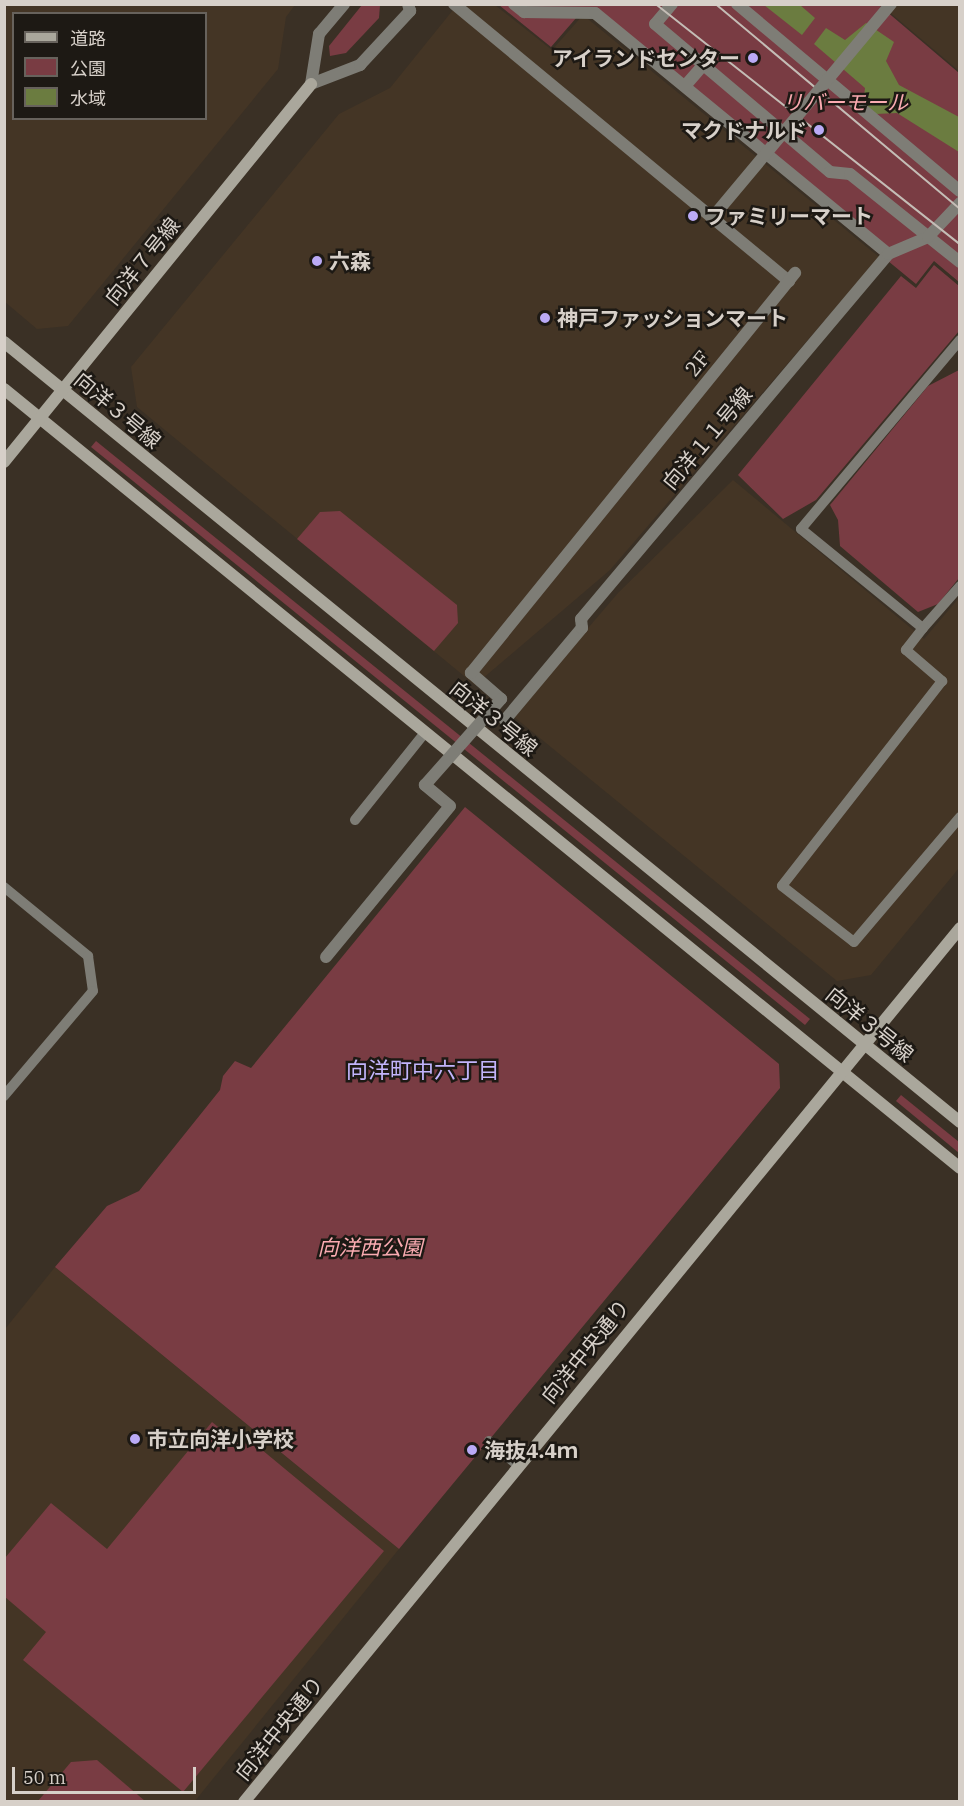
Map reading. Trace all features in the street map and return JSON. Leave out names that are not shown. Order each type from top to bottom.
[{"type":"street","points":[[311,84],[319,34],[344,4]]},
{"type":"street","name":"向洋７号線","points":[[4,462],[38,416],[311,84],[360,65],[410,10],[408,4]]},
{"type":"street","name":"2F","points":[[326,957],[450,806],[425,784],[501,699],[471,673],[792,277],[712,218],[454,4]]},
{"type":"street","points":[[514,4],[524,12],[595,13],[888,254]]},
{"type":"street","points":[[672,4],[655,24],[830,172],[850,174],[960,262]]},
{"type":"street","points":[[737,4],[960,191]]},
{"type":"street","points":[[712,218],[891,4]]},
{"type":"street","points":[[685,86],[703,65]]},
{"type":"street","name":"向洋１１号線","points":[[505,720],[582,628],[578,622],[888,254],[928,237],[960,203]]},
{"type":"street","name":"向洋３号線","points":[[4,342],[960,1122]]},
{"type":"street","points":[[4,389],[424,734],[960,1168]]},
{"type":"street","name":"向洋中央通り","points":[[244,1802],[960,928]]},
{"type":"lane","points":[[923,628],[801,529],[960,340]]},
{"type":"lane","points":[[960,586],[906,650],[942,681],[782,886],[854,942],[960,817]]},
{"type":"lane","points":[[355,820],[424,734]]},
{"type":"lane","points":[[4,887],[88,956],[93,991],[4,1096]]},
{"type":"lane","points":[[489,1441],[518,1465]]},
{"type":"shaded area","points":[[4,5],[295,5],[286,17],[278,69],[68,326],[37,329],[5,302]]},
{"type":"shaded area","points":[[457,5],[495,5],[552,50],[583,15],[879,257],[610,570],[475,685],[137,407],[131,367],[339,114],[390,88]]},
{"type":"shaded area","points":[[881,5],[959,5],[959,71]]},
{"type":"shaded area","points":[[733,480],[924,639],[959,598],[959,868],[871,975],[837,981],[513,716],[618,593]]},
{"type":"shaded area","name":"市立向洋小学校","points":[[55,1267],[399,1549],[195,1801],[5,1802],[5,1329]]},
{"type":"green space","points":[[362,5],[380,5],[379,18],[346,53],[330,56],[329,46]]},
{"type":"green space","name":"リバーモール","points":[[499,5],[879,5],[959,73],[959,282],[934,261],[916,284],[583,10],[551,47]]},
{"type":"green space","points":[[934,265],[959,286],[959,331],[816,500],[783,519],[738,475],[901,276],[916,288]]},
{"type":"green space","points":[[959,370],[959,578],[938,604],[918,612],[840,546],[838,520],[830,505],[928,386]]},
{"type":"green space","points":[[96,441],[810,1019],[805,1025],[91,447]]},
{"type":"green space","points":[[340,511],[457,605],[458,623],[434,651],[297,539],[320,512]]},
{"type":"green space","name":"向洋西公園","points":[[465,807],[779,1064],[780,1088],[399,1549],[55,1267],[107,1206],[139,1191],[220,1090],[223,1076],[235,1061],[251,1068]]},
{"type":"green space","points":[[901,1095],[959,1142],[959,1153],[896,1101]]},
{"type":"green space","points":[[212,1422],[243,1447],[249,1439],[384,1551],[183,1792],[23,1660],[46,1632],[5,1597],[5,1558],[51,1503],[107,1549]]},
{"type":"green space","points":[[97,1760],[145,1801],[38,1801],[71,1762]]},
{"type":"water","points":[[764,5],[800,5],[815,18],[802,35]]},
{"type":"water","points":[[866,23],[894,42],[886,61],[899,85],[959,117],[959,152],[897,113],[876,114],[863,105],[865,88],[814,44],[826,28],[845,40]]},
{"type":"tram line","points":[[656,4],[960,244]]},
{"type":"tram line","points":[[716,4],[960,209]]},
{"type":"place","name":"アイランドセンター","points":[[753,58]]},
{"type":"place","name":"マクドナルド","points":[[819,130]]},
{"type":"place","name":"ファミリーマート","points":[[693,216]]},
{"type":"place","name":"六森","points":[[317,261]]},
{"type":"place","name":"神戸ファッションマート","points":[[545,318]]},
{"type":"place","name":"市立向洋小学校","points":[[135,1439]]},
{"type":"place","name":"海抜4.4ｍ","points":[[472,1450]]},
{"type":"district","name":"向洋町中六丁目","points":[[423,1070]]}]
